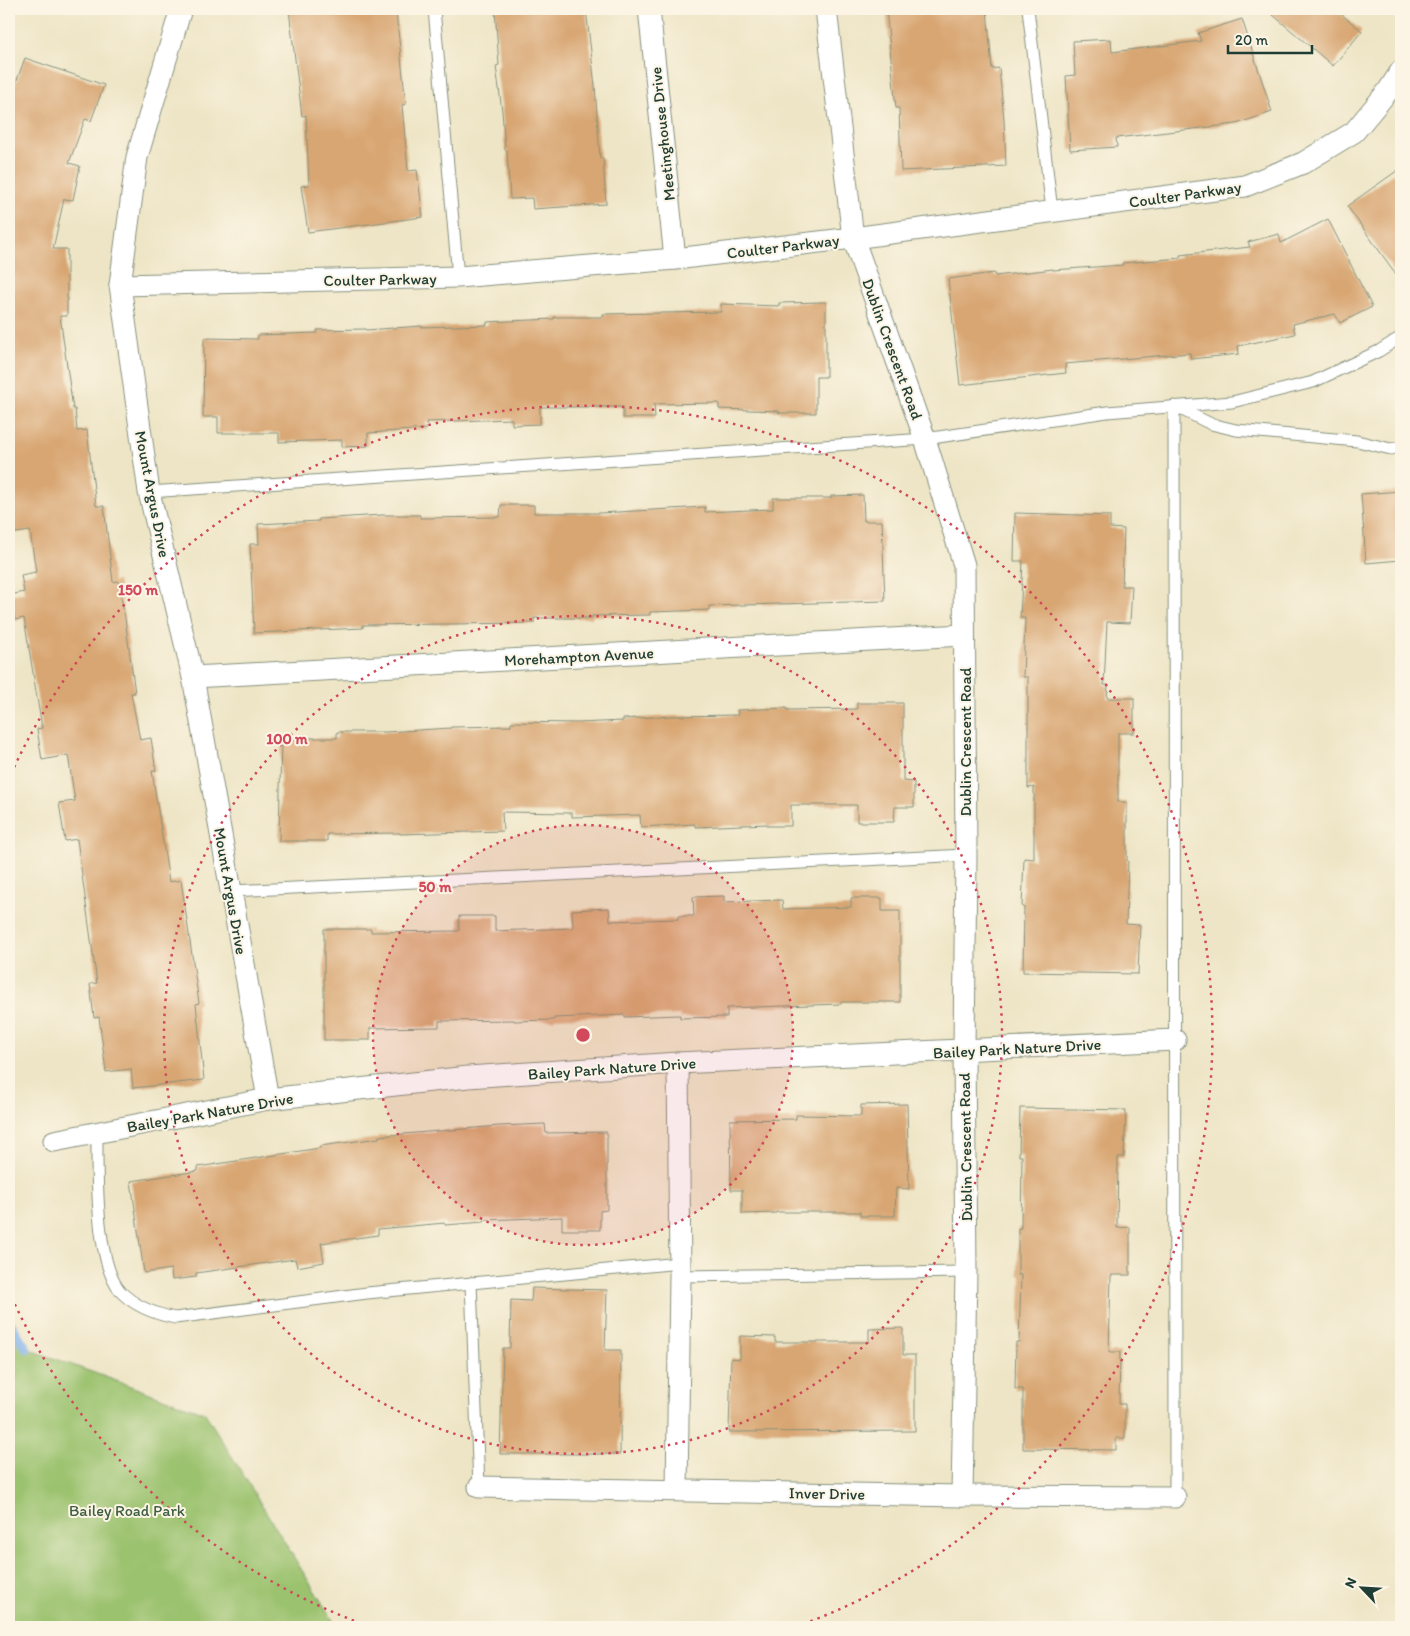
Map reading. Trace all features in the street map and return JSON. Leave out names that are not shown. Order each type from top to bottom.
[{"type":"street","name":"Mount Argus Drive","points":[[182,9],[137,157],[120,286],[149,492],[193,676],[268,1099]]},
{"type":"street","name":"Meetinghouse Drive","points":[[649,9],[675,258]]},
{"type":"street","name":"Dublin Crescent Road","points":[[826,9],[853,238],[925,439],[964,565],[966,1272],[962,1496]]},
{"type":"street","name":"Coulter Parkway","points":[[120,286],[458,277],[675,258],[853,238],[1245,186],[1303,163],[1354,132],[1388,91],[1401,71]]},
{"type":"street","name":"Morehampton Avenue","points":[[193,676],[964,635]]},
{"type":"street","name":"Bailey Park Nature Drive","points":[[54,1140],[268,1099],[468,1077],[678,1064],[1175,1040]]},
{"type":"street","points":[[678,1064],[680,1269],[678,1490]]},
{"type":"street","name":"Inver Drive","points":[[479,1486],[962,1496],[1175,1497]]},
{"type":"lane","points":[[434,9],[458,277]]},
{"type":"lane","points":[[1028,9],[1052,212]]},
{"type":"lane","points":[[149,492],[925,439],[1107,412],[1232,402],[1313,382],[1379,351],[1401,337]]},
{"type":"lane","points":[[1174,406],[1211,424],[1236,430],[1357,441],[1391,449],[1401,447]]},
{"type":"lane","points":[[1174,406],[1175,1497]]},
{"type":"lane","points":[[231,891],[966,854]]},
{"type":"lane","points":[[97,1132],[101,1237],[110,1270],[120,1291],[137,1304],[155,1314],[175,1318],[367,1293],[471,1282],[680,1269],[966,1272]]},
{"type":"lane","points":[[471,1282],[479,1486]]},
{"type":"green space","name":"Bailey Road Park","points":[[9,1321],[28,1349],[205,1413],[337,1627],[9,1627]]},
{"type":"building","points":[[382,9],[382,13],[396,12],[406,104],[402,105],[408,171],[417,170],[423,217],[308,232],[301,186],[309,185],[306,115],[302,116],[289,10]]},
{"type":"building","points":[[495,9],[586,9],[595,86],[600,158],[603,158],[606,204],[533,209],[532,198],[510,199],[507,150],[505,150],[496,66],[499,65]]},
{"type":"building","points":[[886,9],[987,9],[992,69],[999,68],[1006,166],[901,171],[899,108],[896,108]]},
{"type":"building","points":[[1266,9],[1335,9],[1362,31],[1333,66]]},
{"type":"building","points":[[1242,19],[1272,112],[1236,124],[1116,138],[1117,147],[1070,150],[1066,76],[1075,75],[1073,41],[1111,39],[1112,52],[1201,41],[1198,33]]},
{"type":"building","points":[[25,58],[104,85],[91,121],[85,119],[69,163],[80,166],[73,200],[64,199],[53,249],[67,249],[67,316],[60,316],[73,409],[75,409],[77,431],[87,430],[96,506],[104,506],[113,582],[118,581],[125,618],[135,693],[131,693],[140,740],[151,738],[156,771],[152,771],[169,882],[181,880],[199,1003],[196,1004],[204,1080],[133,1088],[131,1069],[106,1072],[99,1017],[94,1018],[90,984],[97,983],[77,839],[65,841],[59,803],[75,801],[68,755],[42,760],[37,729],[42,728],[24,618],[15,620],[10,595],[24,592],[21,575],[36,572],[30,531],[9,534],[9,89],[13,91]]},
{"type":"building","points":[[1401,168],[1401,281],[1347,206]]},
{"type":"building","points":[[1328,219],[1372,307],[1340,323],[1335,314],[1293,324],[1295,334],[1238,346],[1239,354],[1191,359],[1190,353],[1065,364],[1066,373],[960,385],[948,279],[994,273],[995,276],[1053,269],[1123,265],[1122,263],[1180,258],[1180,255],[1250,247],[1248,242],[1279,234],[1281,243]]},
{"type":"building","points":[[826,302],[826,377],[816,377],[816,413],[779,413],[779,411],[719,409],[719,403],[654,404],[655,418],[623,418],[623,407],[540,407],[540,424],[512,425],[512,419],[426,422],[427,429],[368,433],[368,446],[342,447],[342,440],[279,442],[279,433],[218,433],[218,417],[203,417],[204,338],[258,339],[258,335],[317,333],[317,330],[487,325],[487,322],[554,319],[554,317],[603,317],[603,314],[721,312],[721,304],[779,306],[779,303]]},
{"type":"building","points":[[1401,491],[1401,560],[1366,563],[1361,494]]},
{"type":"building","points":[[863,495],[864,521],[882,521],[885,601],[709,606],[709,610],[650,612],[650,615],[534,618],[534,623],[363,625],[363,628],[254,633],[250,544],[259,544],[258,524],[382,515],[420,515],[420,518],[500,517],[501,505],[534,505],[534,513],[600,513],[705,507],[705,512],[773,509],[773,498],[831,498],[831,496]]},
{"type":"building","points":[[1015,513],[1110,516],[1110,528],[1124,529],[1122,586],[1132,586],[1130,623],[1107,622],[1104,685],[1108,685],[1107,698],[1134,698],[1134,733],[1118,733],[1118,802],[1127,802],[1126,924],[1140,925],[1138,974],[1023,972],[1024,907],[1022,907],[1024,858],[1034,859],[1034,787],[1028,788],[1028,677],[1023,677],[1025,618],[1020,618],[1023,561],[1014,561]]},
{"type":"building","points":[[857,703],[903,703],[903,781],[914,782],[914,807],[895,807],[894,822],[857,822],[857,805],[791,805],[791,826],[767,826],[767,824],[695,827],[695,824],[641,827],[640,815],[572,817],[572,813],[502,812],[503,831],[327,834],[327,841],[279,841],[281,738],[337,738],[337,732],[385,732],[451,727],[511,726],[511,722],[578,723],[671,716],[738,715],[737,710],[787,708],[787,710],[857,709]]},
{"type":"building","points":[[724,896],[724,902],[782,900],[783,909],[851,907],[851,898],[882,898],[882,911],[900,911],[900,1002],[841,1002],[841,1004],[727,1008],[727,1017],[680,1018],[680,1015],[625,1017],[625,1015],[554,1018],[554,1020],[439,1021],[439,1027],[370,1028],[370,1040],[324,1040],[324,929],[371,929],[371,932],[459,931],[459,916],[495,916],[495,931],[573,928],[572,910],[609,908],[610,921],[678,919],[678,916],[694,916],[693,897]]},
{"type":"building","points":[[907,1104],[909,1189],[896,1188],[895,1216],[860,1216],[860,1212],[742,1214],[742,1190],[731,1190],[730,1120],[796,1119],[796,1115],[861,1116],[861,1105]]},
{"type":"building","points":[[1020,1108],[1126,1110],[1124,1157],[1118,1157],[1117,1228],[1130,1227],[1130,1275],[1111,1275],[1109,1352],[1120,1352],[1119,1404],[1125,1404],[1125,1438],[1116,1438],[1116,1450],[1023,1449],[1023,1389],[1015,1389],[1016,1342],[1019,1342],[1021,1275],[1018,1275],[1018,1228],[1021,1228],[1022,1156],[1019,1156]]},
{"type":"building","points":[[545,1124],[546,1133],[607,1132],[607,1210],[600,1211],[600,1230],[562,1230],[562,1217],[484,1220],[484,1222],[445,1225],[445,1223],[378,1229],[378,1235],[321,1243],[324,1262],[297,1267],[295,1259],[196,1273],[196,1277],[172,1280],[171,1269],[144,1273],[131,1181],[198,1171],[198,1167],[379,1138],[379,1136]]},
{"type":"building","points":[[532,1288],[607,1290],[605,1350],[621,1350],[620,1454],[500,1454],[503,1348],[510,1348],[511,1300],[531,1301]]},
{"type":"building","points":[[903,1328],[903,1355],[915,1355],[915,1431],[729,1432],[731,1358],[740,1359],[740,1336],[775,1337],[775,1342],[869,1342],[869,1329]]},
{"type":"waterway","points":[[9,1321],[27,1349]]}]
